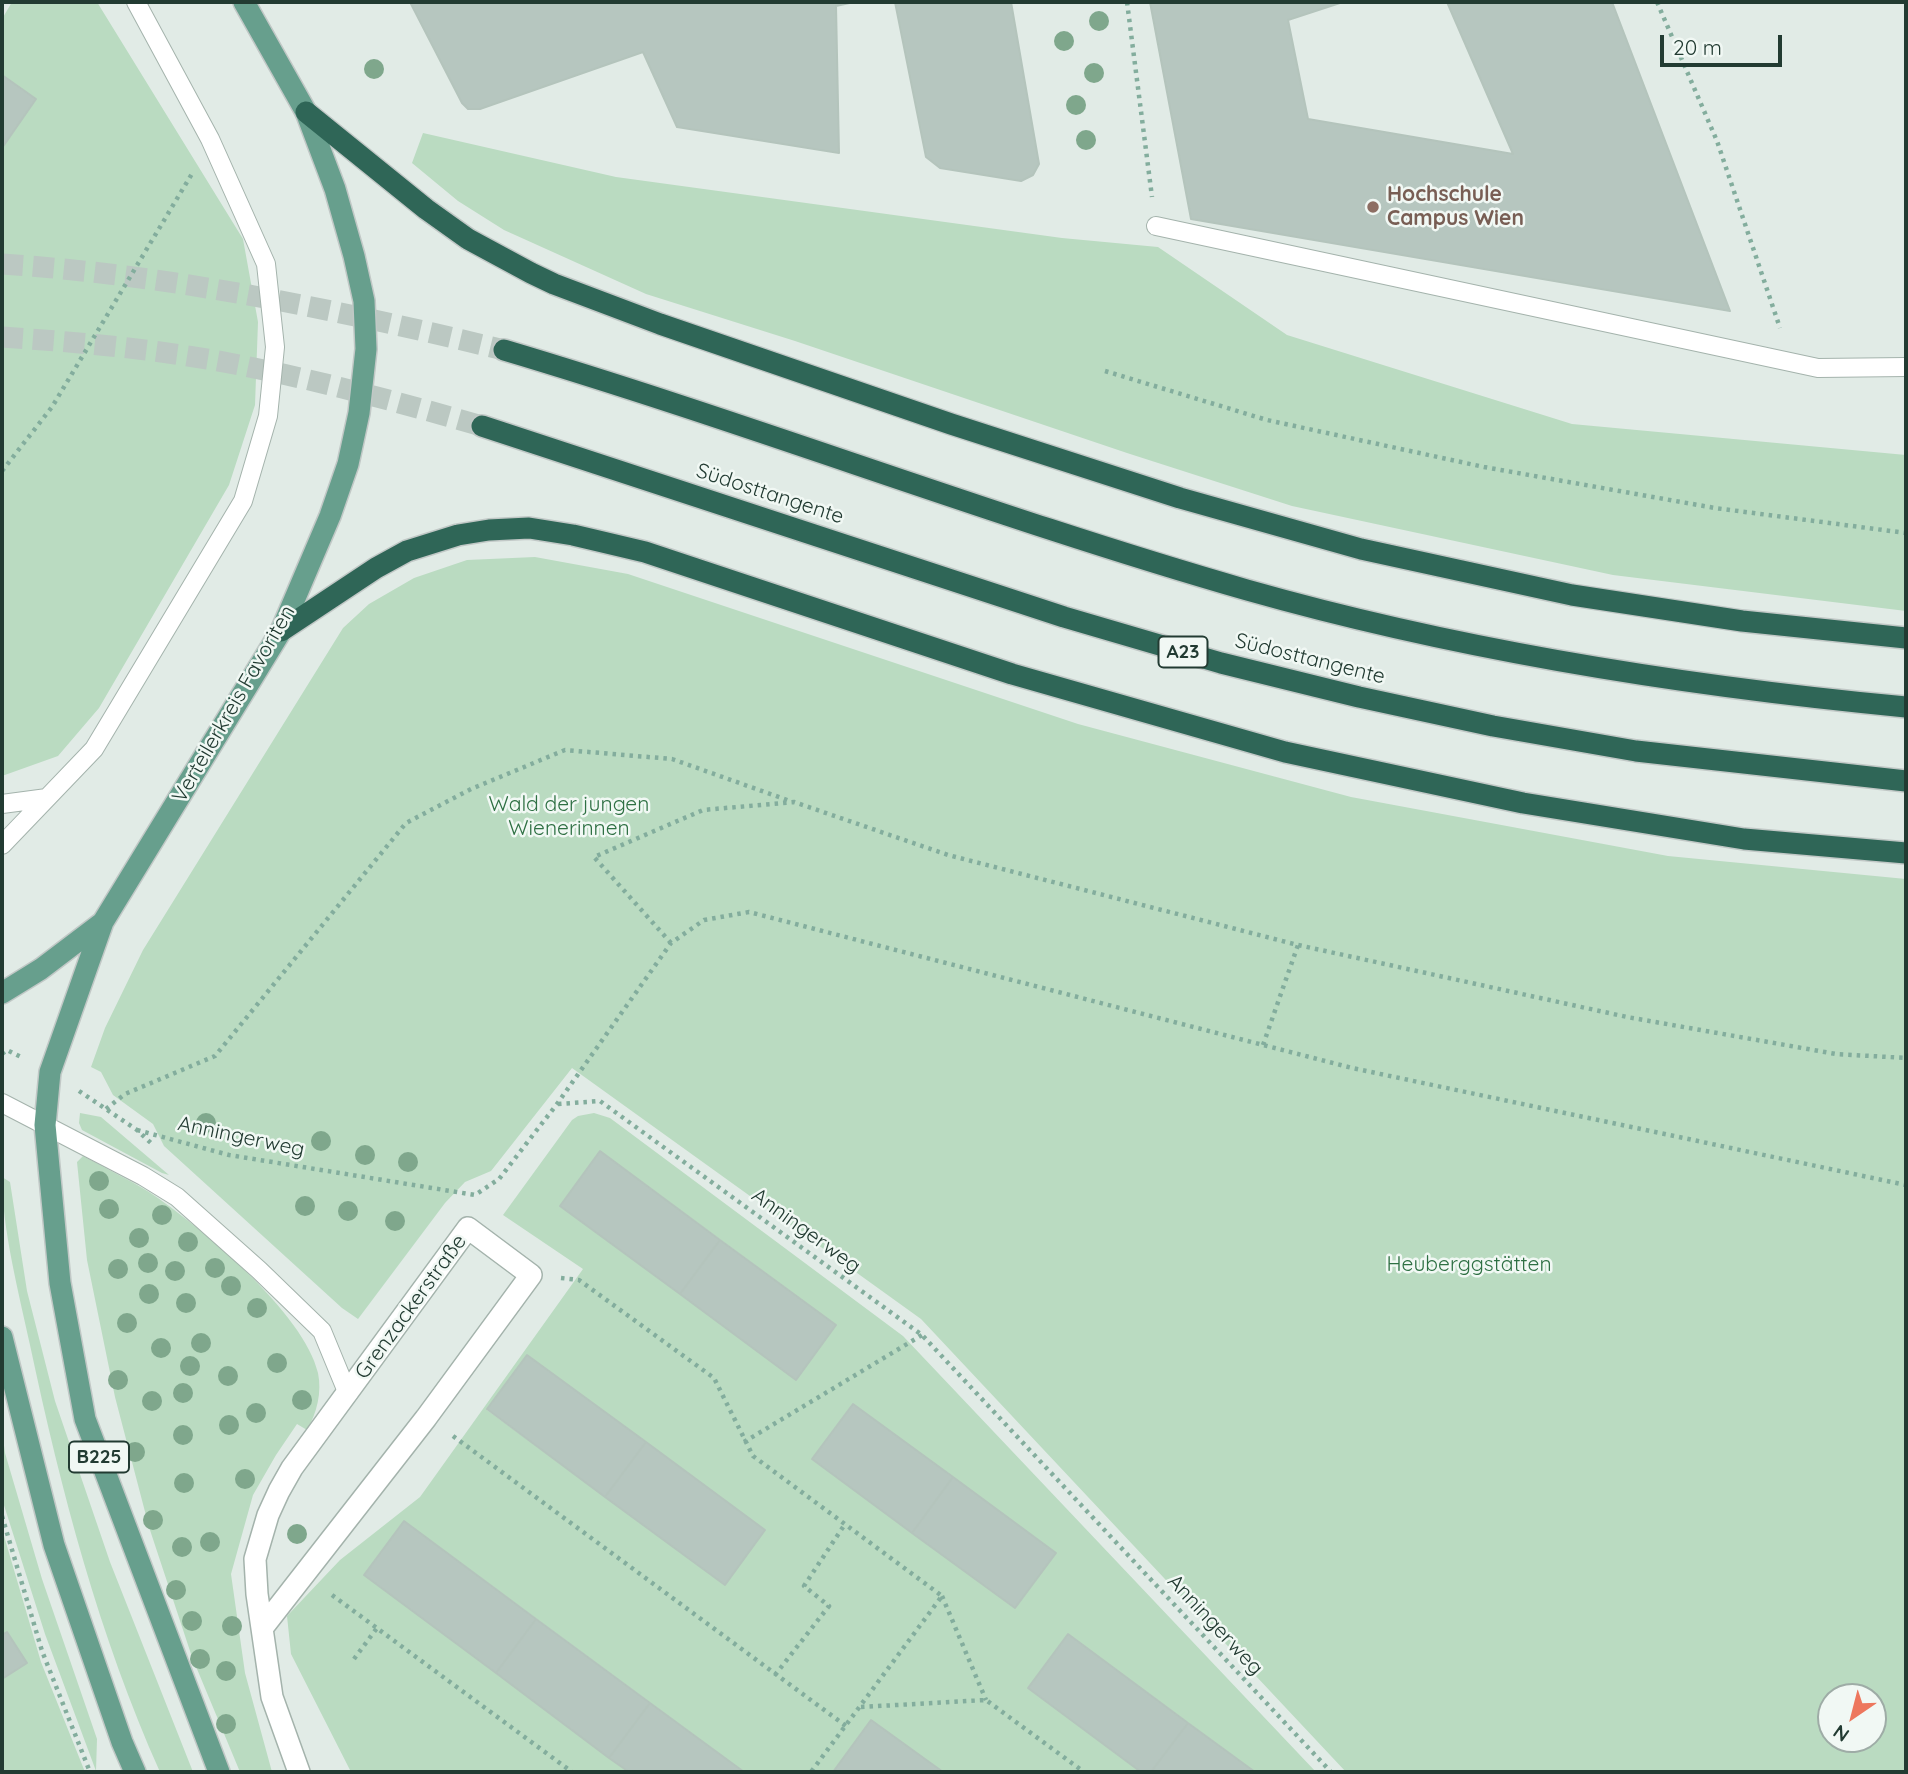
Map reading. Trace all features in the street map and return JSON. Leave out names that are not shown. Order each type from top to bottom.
[{"type":"highway","points":[[306,112],[425,209],[468,239],[554,284],[660,324],[976,432],[1180,498],[1388,554],[1572,595],[1742,621],[1906,638]]},
{"type":"highway","points":[[504,349],[611,382],[1093,544],[1249,590],[1384,625],[1510,653],[1647,676],[1792,696],[1906,707]]},
{"type":"highway","name":"Südosttangente","points":[[482,426],[1064,617],[1221,663],[1493,726],[1597,744],[1789,770],[1906,781]]},
{"type":"highway","points":[[281,631],[376,568],[407,551],[458,535],[528,528],[573,535],[645,552],[1012,674],[1284,752],[1536,806],[1744,839],[1906,853]]},
{"type":"main road","name":"Verteilerkreis Favoriten","points":[[2,993],[103,922],[281,631],[330,516],[348,464],[359,413],[366,349],[364,301],[354,256],[335,189],[306,112],[244,2]]},
{"type":"main road","name":"B225","points":[[103,922],[50,1072],[45,1125],[60,1283],[85,1419],[219,1772]]},
{"type":"main road","points":[[2,1337],[54,1545],[122,1742],[135,1772]]},
{"type":"street","name":"Grenzackerstraße","points":[[299,1772],[272,1697],[257,1594],[255,1559],[268,1515],[292,1468],[468,1228],[531,1275]]},
{"type":"street","points":[[263,1627],[426,1418],[531,1275]]},
{"type":"lane","points":[[2,845],[94,749],[243,501],[268,416],[275,347],[266,264],[210,139],[136,2]]},
{"type":"lane","points":[[1156,226],[1818,368],[1906,367]]},
{"type":"lane","points":[[2,804],[47,798]]},
{"type":"lane","points":[[2,1103],[143,1176],[188,1206],[322,1331],[348,1394]]},
{"type":"path","points":[[1127,2],[1156,226]]},
{"type":"path","points":[[1657,2],[1717,141],[1791,362]]},
{"type":"path","points":[[2,471],[52,407],[198,165],[210,139]]},
{"type":"path","points":[[1104,371],[1267,420],[1484,467],[1715,508],[1906,533]]},
{"type":"path","points":[[106,1109],[125,1094],[215,1056],[407,823],[471,789],[565,750],[671,759],[948,855],[1298,945],[1627,1017],[1836,1054],[1906,1058]]},
{"type":"path","points":[[671,943],[594,857],[703,810],[794,802]]},
{"type":"path","points":[[557,1104],[671,943],[704,920],[749,912],[1366,1071],[1906,1185]]},
{"type":"path","points":[[1262,1045],[1298,945]]},
{"type":"path","name":"Anningerweg","points":[[137,1130],[229,1155],[475,1195],[499,1179],[557,1104],[600,1101],[922,1335],[1331,1772]]},
{"type":"path","points":[[531,1275],[579,1280],[714,1378],[753,1456],[942,1596],[986,1700],[1084,1772]]},
{"type":"path","points":[[744,1442],[922,1335]]},
{"type":"path","points":[[449,1433],[845,1726]]},
{"type":"path","points":[[2,1516],[42,1651],[90,1772]]},
{"type":"path","points":[[775,1675],[829,1606],[804,1586],[845,1524]]},
{"type":"path","points":[[332,1595],[572,1772]]},
{"type":"path","points":[[811,1772],[942,1596]]},
{"type":"path","points":[[354,1659],[377,1628]]},
{"type":"path","points":[[860,1707],[986,1700]]},
{"type":"green space","points":[[12,2],[97,2],[243,239],[258,322],[255,405],[229,485],[99,708],[58,756],[2,776],[2,148],[36,99],[2,75],[2,19]]},
{"type":"green space","points":[[423,133],[616,177],[1062,238],[1158,247],[1287,335],[1572,424],[1906,455],[1906,611],[1613,575],[1292,506],[1127,453],[795,341],[646,294],[504,230],[458,201],[412,163]]},
{"type":"green space","name":"Heuberggstätten","points":[[535,557],[628,574],[1078,724],[1351,797],[1668,856],[1906,879],[1906,1772],[1346,1772],[921,1319],[572,1068],[491,1171],[465,1182],[445,1203],[358,1319],[342,1308],[164,1146],[153,1124],[113,1095],[101,1072],[91,1067],[105,1028],[143,950],[343,628],[369,604],[414,578],[467,560]]},
{"type":"green space","points":[[80,1113],[101,1117],[169,1175],[82,1130],[79,1123]]},
{"type":"green space","points":[[594,1113],[610,1118],[903,1336],[1316,1772],[1255,1772],[1068,1634],[1028,1688],[1141,1772],[943,1772],[871,1720],[833,1772],[744,1772],[404,1521],[364,1575],[629,1772],[351,1772],[291,1654],[287,1616],[340,1560],[420,1497],[583,1269],[503,1215],[572,1120]],"holes":[[[600,1151],[836,1325],[796,1379],[560,1206]],[[527,1355],[646,1442],[725,1584],[487,1410]],[[853,1404],[1056,1553],[1015,1608],[812,1459]]]},
{"type":"green space","points":[[83,1156],[149,1192],[221,1248],[293,1324],[309,1350],[318,1373],[319,1395],[314,1417],[307,1430],[297,1424],[253,1495],[231,1574],[245,1673],[272,1772],[240,1772],[192,1657],[149,1527],[115,1397],[87,1260],[77,1162]]},
{"type":"green space","points":[[2,1177],[10,1182],[27,1291],[55,1401],[110,1562],[193,1772],[160,1772],[138,1721],[100,1616],[42,1400],[8,1239]]},
{"type":"green space","points":[[2,1430],[5,1453],[42,1579],[97,1739],[96,1771],[45,1634],[2,1499]]},
{"type":"green space","points":[[2,1529],[41,1662],[85,1772],[2,1772]]},
{"type":"building","points":[[410,2],[854,2],[836,6],[839,153],[677,127],[643,52],[480,109],[468,109],[462,103]]},
{"type":"building","points":[[895,2],[1011,2],[1039,164],[1033,175],[1021,181],[940,168],[926,157]]},
{"type":"building","points":[[1150,2],[1343,2],[1288,20],[1308,119],[1513,154],[1447,2],[1612,2],[1730,311],[1191,219]]},
{"type":"building","points":[[2,75],[36,99],[2,148]]},
{"type":"building","points":[[600,1151],[720,1240],[680,1294],[560,1206]]},
{"type":"building","points":[[720,1240],[836,1325],[796,1380],[680,1294]]},
{"type":"building","points":[[527,1355],[646,1442],[605,1497],[487,1409]]},
{"type":"building","points":[[853,1404],[953,1477],[912,1533],[812,1459]]},
{"type":"building","points":[[646,1442],[765,1530],[725,1585],[605,1497]]},
{"type":"building","points":[[953,1477],[1056,1553],[1015,1608],[912,1533]]},
{"type":"building","points":[[404,1521],[536,1619],[496,1673],[364,1575]]},
{"type":"building","points":[[536,1619],[650,1703],[609,1758],[496,1673]]},
{"type":"building","points":[[7,1632],[27,1663],[2,1679],[2,1635]]},
{"type":"building","points":[[1068,1634],[1188,1723],[1151,1772],[1141,1772],[1028,1688]]},
{"type":"building","points":[[650,1703],[744,1772],[629,1772],[609,1758]]},
{"type":"building","points":[[871,1720],[943,1772],[833,1772]]},
{"type":"building","points":[[1188,1723],[1255,1772],[1151,1772]]},
{"type":"tunnel","points":[[2,264],[192,285],[317,308],[504,350]]},
{"type":"tunnel","points":[[2,337],[116,347],[229,363],[356,391],[482,426]]},
{"type":"place","name":"Hochschule Campus Wien","points":[[1373,207]]},
{"type":"park label","name":"Wald der jungen Wienerinnen","points":[[569,817]]}]
